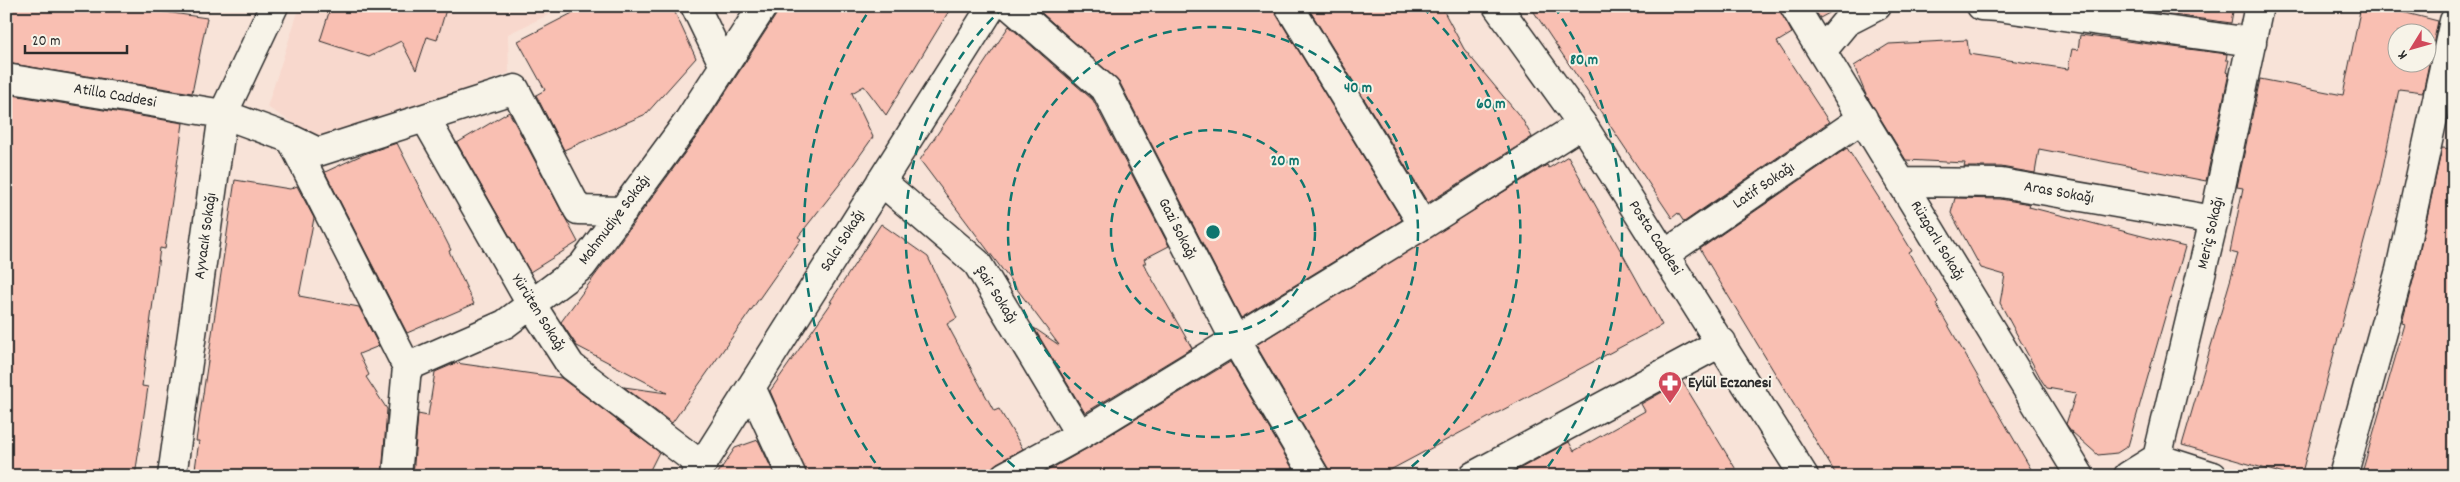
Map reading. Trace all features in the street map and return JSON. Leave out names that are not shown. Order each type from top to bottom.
[{"type":"street","points":[[695,6],[724,66]]},
{"type":"street","name":"Mahmudiye Sokağı","points":[[407,367],[505,324],[582,266],[687,123],[763,6]]},
{"type":"street","name":"Salcı Sokağı","points":[[698,470],[992,6]]},
{"type":"street","name":"Gazi Sokağı","points":[[1010,6],[1106,90],[1235,340],[1315,476]]},
{"type":"street","points":[[1289,6],[1423,225]]},
{"type":"street","name":"Posta Caddesi","points":[[1497,6],[1582,124],[1722,342],[1804,476]]},
{"type":"street","name":"Rüzgarlı Sokağı","points":[[1794,6],[2080,476]]},
{"type":"street","points":[[1822,51],[1846,22],[1877,6]]},
{"type":"street","points":[[1981,6],[2008,8],[2252,42]]},
{"type":"street","name":"Meriç Sokağı","points":[[2158,458],[2214,220],[2259,6]]},
{"type":"street","name":"Ayvacık Sokağı","points":[[172,476],[223,114],[273,7]]},
{"type":"street","points":[[2343,476],[2400,270],[2454,21]]},
{"type":"street","name":"Atilla Caddesi","points":[[6,78],[223,114],[291,139],[318,152],[515,89],[578,210],[623,211]]},
{"type":"street","name":"Yürüten Sokağı","points":[[425,118],[530,304],[571,366],[698,470]]},
{"type":"street","name":"Latif Sokağı","points":[[1665,254],[1863,118]]},
{"type":"street","points":[[1005,476],[1080,435],[1423,225],[1582,124]]},
{"type":"street","points":[[291,139],[407,367],[397,476]]},
{"type":"street","name":"Şair Sokağı","points":[[881,181],[977,263],[1080,435]]},
{"type":"street","name":"Aras Sokağı","points":[[1902,182],[2001,183],[2214,220]]},
{"type":"street","points":[[1473,476],[1722,342]]},
{"type":"street","points":[[751,387],[792,476]]},
{"type":"street","points":[[2128,476],[2158,458],[2213,476]]},
{"type":"shaded area","points":[[300,6],[567,6],[508,34],[509,73],[324,142],[267,107]]},
{"type":"building","points":[[11,6],[123,6],[207,18],[192,93],[6,63],[6,34]]},
{"type":"building","points":[[331,6],[447,6],[437,40],[427,37],[416,70],[401,41],[369,57],[320,41]]},
{"type":"building","points":[[586,6],[672,6],[696,58],[646,114],[564,150],[536,95],[545,90],[518,41]]},
{"type":"building","points":[[779,6],[952,6],[886,115],[864,86],[852,93],[873,137],[839,185],[798,237],[801,239],[672,423],[624,387],[667,393],[577,346],[561,322],[700,132],[776,15]]},
{"type":"building","points":[[1034,6],[1273,6],[1276,14],[1402,220],[1241,318],[1120,83]]},
{"type":"building","points":[[1307,6],[1441,6],[1464,49],[1522,119],[1532,137],[1428,203]]},
{"type":"building","points":[[1530,6],[1778,6],[1792,33],[1777,42],[1829,122],[1684,222],[1678,213],[1672,218]]},
{"type":"building","points":[[1812,6],[1842,6],[1820,18]]},
{"type":"building","points":[[2108,6],[2234,6],[2231,23]]},
{"type":"building","points":[[2361,6],[2379,6],[2438,21],[2388,22],[2388,72],[2427,72],[2423,92],[2399,89],[2380,182],[2301,476],[2291,476],[2182,445],[2238,254],[2230,252],[2243,188],[2237,187],[2260,79],[2343,95]]},
{"type":"building","points":[[1009,26],[1093,100],[1169,246],[1144,259],[1146,263],[1143,263],[1192,348],[1085,413],[1034,328],[1059,345],[920,160]]},
{"type":"building","points":[[2080,35],[2227,54],[2226,60],[2229,60],[2226,72],[2229,73],[2206,181],[2039,149],[2035,173],[2001,167],[1964,167],[1965,163],[1906,160],[1866,95],[1854,66],[1889,44],[1967,40],[1969,54],[2068,69],[2072,49],[2078,50]]},
{"type":"building","points":[[6,94],[183,123],[165,249],[160,248],[142,386],[148,387],[135,476],[6,476]]},
{"type":"building","points":[[509,112],[578,242],[530,272],[457,143]]},
{"type":"building","points":[[397,143],[451,250],[449,251],[474,304],[407,333],[325,172],[364,154]]},
{"type":"building","points":[[1847,148],[1912,251],[1909,253],[1938,302],[1936,304],[2035,476],[1837,476],[1700,249]]},
{"type":"building","points":[[2442,148],[2454,149],[2454,476],[2361,476],[2405,324],[2402,323],[2415,273]]},
{"type":"building","points":[[1568,156],[1662,325],[1379,476],[1331,476],[1256,345],[1547,165],[1549,168]]},
{"type":"building","points":[[235,180],[290,189],[297,186],[314,218],[299,296],[359,307],[379,346],[359,354],[369,375],[366,377],[387,409],[382,476],[194,476],[199,441],[196,441]]},
{"type":"building","points":[[1955,198],[2000,199],[2030,204],[2029,207],[2185,247],[2128,446],[2117,453],[2098,455],[2072,432],[2066,424],[2076,393],[2047,388],[2042,381],[2000,303],[2005,275],[1981,268],[1951,213]]},
{"type":"building","points":[[881,224],[928,257],[957,318],[947,324],[994,411],[999,409],[1023,449],[997,463],[991,468],[989,476],[807,476],[770,391],[832,302],[830,302]]},
{"type":"building","points":[[1230,362],[1297,476],[1038,476],[1088,448]]},
{"type":"building","points":[[456,363],[561,378],[659,452],[647,476],[413,476],[418,414],[428,416],[435,372]]},
{"type":"building","points":[[1682,381],[1740,476],[1506,476],[1569,442],[1574,451],[1645,411],[1641,404]]},
{"type":"building","points":[[758,440],[775,476],[716,476],[735,448]]},
{"type":"place","name":"Eylül Eczanesi","points":[[1670,404]]}]
